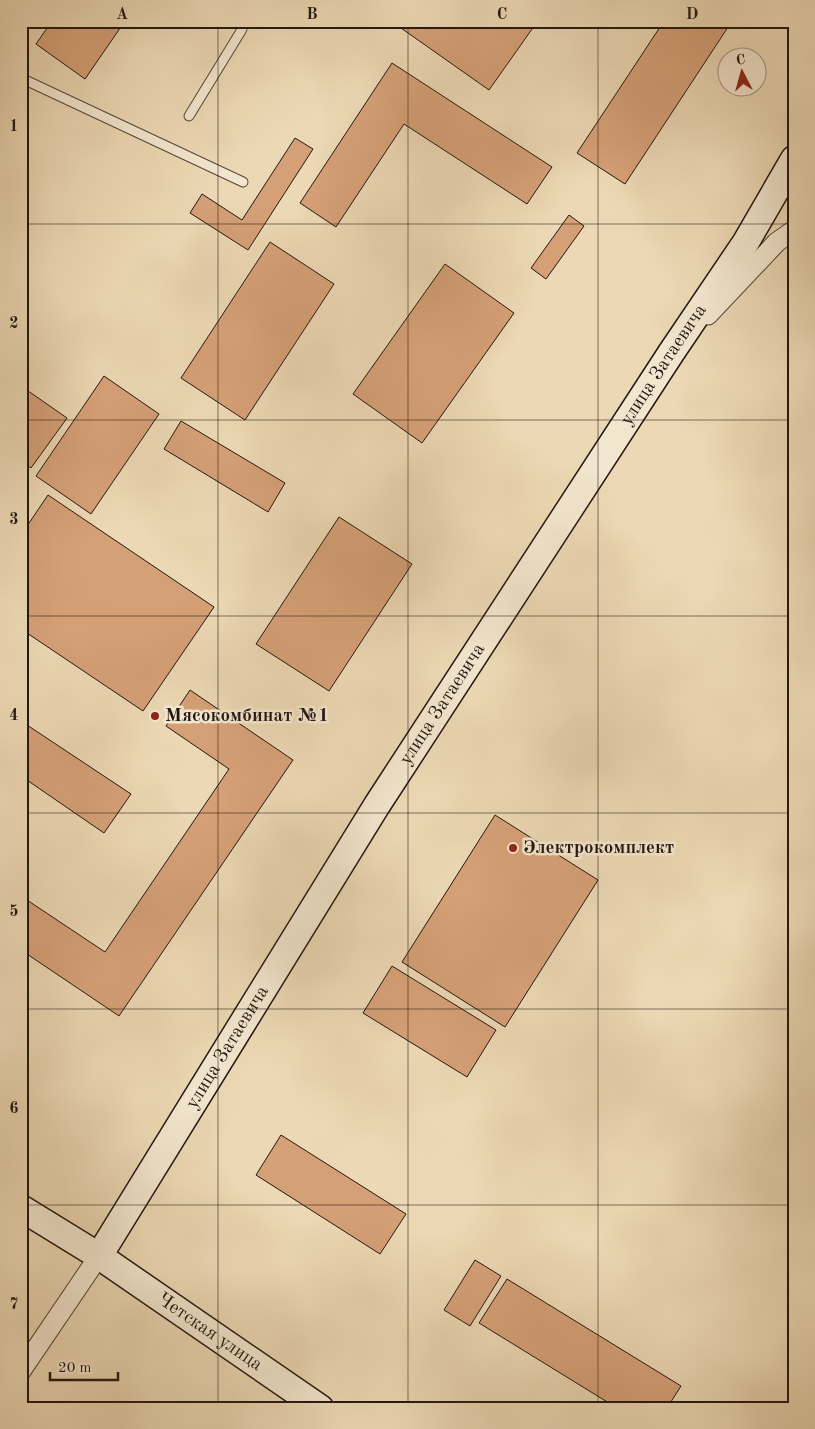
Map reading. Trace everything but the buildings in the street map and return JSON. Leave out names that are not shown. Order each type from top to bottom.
[{"type":"street","name":"улица Затаевича","points":[[99,1256],[377,805],[670,353],[746,242],[794,158]]},
{"type":"street","points":[[670,353],[778,242],[794,230]]},
{"type":"street","name":"Четская улица","points":[[21,1208],[99,1256],[320,1408]]},
{"type":"street","points":[[21,1371],[99,1256]]},
{"type":"lane","points":[[188,116],[245,21]]},
{"type":"lane","points":[[21,71],[23,79],[243,182]]},
{"type":"place","name":"Мясокомбинат №1","points":[[155,716]]},
{"type":"place","name":"Электрокомплект","points":[[513,848]]}]
